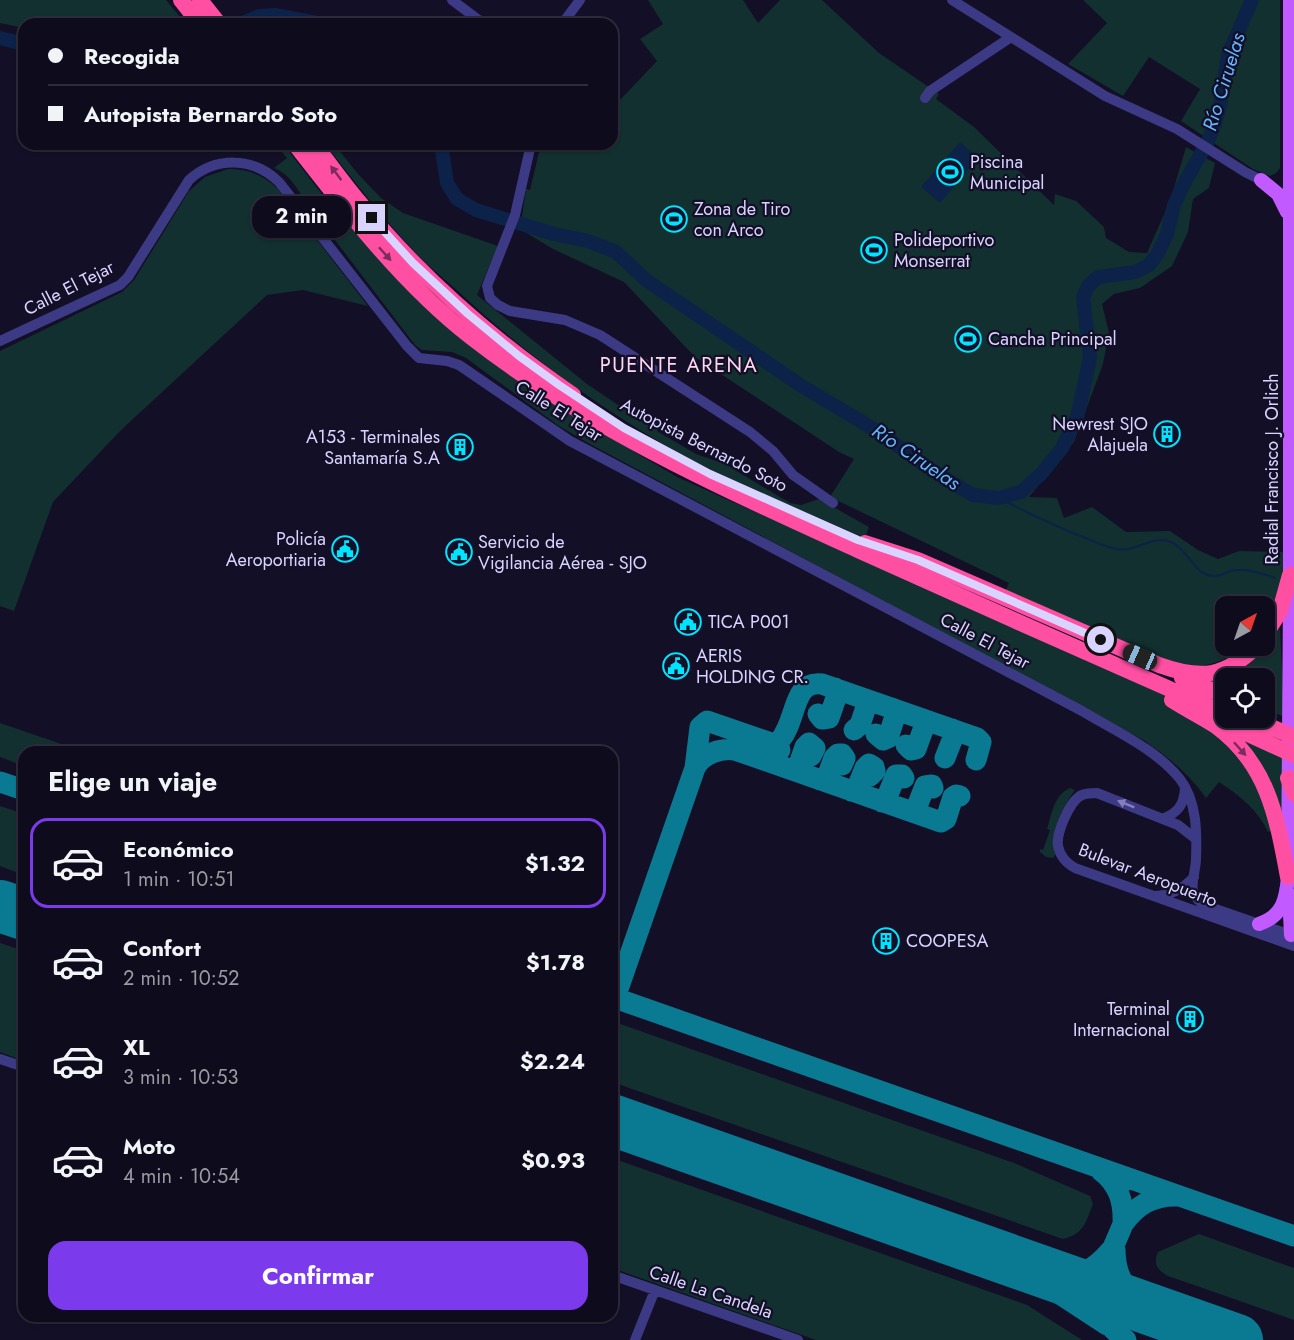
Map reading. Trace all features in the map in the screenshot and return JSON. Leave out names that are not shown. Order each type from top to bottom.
[{"type":"highway","points":[[181,0],[201,13]]},
{"type":"highway","name":"Autopista Bernardo Soto","points":[[300,150],[357,222],[415,286],[470,336],[539,386],[630,441],[745,499],[1215,702]]},
{"type":"highway","name":"Autopista Bernardo Soto","points":[[319,150],[359,202],[413,263],[468,314],[527,362],[604,416],[669,453],[756,495],[858,540],[1215,709]]},
{"type":"highway","points":[[858,540],[918,560],[1179,672],[1203,676],[1220,671],[1244,656]]},
{"type":"highway","points":[[1275,619],[1280,611],[1290,575]]},
{"type":"highway","points":[[1051,631],[1158,692],[1229,737],[1250,761],[1274,807],[1288,877]]},
{"type":"highway","name":"Autopista Bernardo Soto","points":[[1051,631],[1215,692]]},
{"type":"highway","points":[[1158,692],[1215,710]]},
{"type":"highway","points":[[1269,728],[1294,738]]},
{"type":"highway","points":[[1269,728],[1294,745]]},
{"type":"highway","points":[[1269,728],[1294,755]]},
{"type":"highway","points":[[1275,728],[1294,728]]},
{"type":"highway","points":[[1288,778],[1294,794]]},
{"type":"main road","name":"Radial Francisco J. Orlich","points":[[1259,924],[1272,918],[1281,910],[1285,903],[1288,877],[1290,0]]},
{"type":"main road","points":[[1261,180],[1276,182],[1290,170]]},
{"type":"main road","points":[[1261,180],[1278,194],[1290,219]]},
{"type":"main road","points":[[1288,877],[1293,939]]},
{"type":"street","points":[[452,0],[476,18]]},
{"type":"street","points":[[566,18],[580,0]]},
{"type":"street","points":[[952,0],[1105,96],[1172,126],[1261,180]]},
{"type":"street","points":[[925,98],[930,91],[1011,37]]},
{"type":"street","points":[[530,150],[515,215],[487,286],[488,294],[498,305],[510,311],[565,320],[600,335],[750,432],[773,451],[793,475],[833,503]]},
{"type":"street","name":"Calle El Tejar","points":[[0,341],[120,285],[128,277],[189,180],[197,173],[219,164],[242,162],[253,165],[279,182],[407,346],[419,358],[447,361],[459,365],[570,441],[1082,711],[1143,748],[1180,779],[1194,813],[1196,840]]},
{"type":"street","points":[[1162,819],[1172,815],[1180,808],[1185,788]]},
{"type":"street","name":"Bulevar Aeropuerto","points":[[1097,793],[1184,829],[1196,840],[1193,894],[1204,905],[1259,924],[1293,939],[1152,896],[1075,868],[1064,859],[1058,847],[1061,827],[1071,807],[1083,794],[1097,793]]},
{"type":"street","points":[[1152,896],[1176,892],[1194,877]]},
{"type":"street","points":[[0,1059],[18,1065]]},
{"type":"street","name":"Calle La Candela","points":[[618,1277],[798,1340]]},
{"type":"street","points":[[635,1340],[655,1290]]},
{"type":"green space","points":[[0,0],[166,0],[181,18],[18,18],[18,27],[0,23]]},
{"type":"green space","name":"Polideportivo Monserrat","points":[[648,0],[743,0],[758,23],[780,0],[822,0],[879,53],[939,94],[936,99],[974,127],[1054,205],[1055,194],[1076,201],[1104,227],[1106,238],[1129,252],[1147,253],[1170,201],[1186,147],[1215,163],[1209,188],[1193,199],[1188,232],[1172,266],[1140,288],[1114,294],[1102,304],[1109,333],[1103,364],[1074,442],[1029,497],[1057,498],[1064,518],[1092,507],[1126,532],[1170,531],[1198,550],[1218,559],[1239,551],[1283,552],[1283,583],[1275,603],[1275,596],[1215,596],[1215,656],[1232,656],[1207,665],[1178,666],[1004,594],[1009,583],[830,497],[854,459],[839,452],[695,357],[624,282],[553,249],[520,229],[526,189],[530,190],[540,150],[618,150],[618,96],[621,99],[657,61],[640,39],[663,24]]},
{"type":"green space","points":[[1083,0],[1280,0],[1280,168],[1276,173],[1270,176],[1253,169],[1181,121],[1200,89],[1149,57],[1123,96],[1068,64],[1107,23]]},
{"type":"green space","points":[[280,150],[288,150],[325,198],[403,284],[577,418],[677,477],[1171,698],[1243,756],[1276,829],[1268,832],[1259,817],[1247,804],[1219,782],[1206,798],[1193,781],[1145,741],[559,426],[466,358],[452,352],[422,350],[415,345],[293,182],[274,168],[287,158]]},
{"type":"green space","points":[[330,150],[339,150],[381,198],[403,213],[498,246],[477,295],[587,384],[630,413],[661,424],[657,431],[696,454],[725,464],[790,503],[801,505],[819,499],[869,527],[865,538],[712,470],[636,428],[557,374],[507,334],[420,257],[380,213]]},
{"type":"green space","points":[[228,169],[255,174],[277,188],[368,306],[303,290],[267,295],[120,431],[53,502],[14,611],[0,606],[0,351],[122,292],[134,280],[189,191],[205,177]]},
{"type":"green space","points":[[1280,628],[1284,717],[1275,713],[1275,668],[1231,668],[1254,656],[1275,656],[1275,634]]},
{"type":"green space","points":[[1215,675],[1215,686],[1203,681]]},
{"type":"green space","points":[[0,723],[67,746],[18,746],[18,764],[0,757]]},
{"type":"green space","points":[[1229,729],[1282,754],[1283,813]]},
{"type":"green space","points":[[1070,788],[1075,790],[1058,821],[1054,837],[1055,855],[1053,858],[1046,857],[1040,849],[1043,850],[1050,830],[1047,829],[1052,811],[1060,795]]},
{"type":"green space","points":[[0,806],[18,812],[18,873],[0,866]]},
{"type":"green space","points":[[0,943],[18,949],[18,1059],[0,1052]]},
{"type":"green space","points":[[618,1023],[1014,1163],[1090,1196],[1093,1204],[1083,1226],[1076,1234],[1063,1239],[618,1084]]},
{"type":"green space","points":[[618,1160],[1027,1305],[1082,1340],[816,1340],[618,1270]]},
{"type":"green space","points":[[1199,1234],[1294,1268],[1294,1320],[1168,1276],[1159,1269],[1156,1263],[1158,1252]]},
{"type":"water","name":"Piscina Municipal","points":[[960,142],[978,158],[940,203],[921,187]]},
{"type":"waterway","name":"Río Ciruelas","points":[[442,150],[447,183],[457,199],[476,210],[554,234],[588,241],[616,252],[646,280],[800,385],[877,431],[933,471],[973,495],[999,498],[1021,492],[1042,473],[1062,448],[1077,418],[1090,358],[1083,297],[1088,286],[1098,277],[1135,272],[1149,265],[1158,253],[1167,234],[1174,205],[1215,124],[1228,55],[1252,0]]},
{"type":"waterway","name":"Río Ciruelas","points":[[254,18],[275,15],[291,18]]},
{"type":"waterway","name":"Río Ciruelas","points":[[0,38],[18,42]]},
{"type":"waterway","points":[[999,498],[1051,524],[1108,547],[1124,550],[1164,540],[1177,546],[1206,575],[1217,576],[1230,571],[1242,570],[1275,578]]},
{"type":"taxiway","points":[[746,754],[765,751],[778,742],[786,731],[801,693],[809,686],[822,684],[977,738],[981,742],[976,760]]},
{"type":"taxiway","points":[[818,714],[822,719],[829,718],[837,695],[835,688]]},
{"type":"taxiway","points":[[854,730],[860,725],[867,704],[864,699]]},
{"type":"taxiway","points":[[876,734],[883,740],[888,738],[896,713],[892,708]]},
{"type":"taxiway","points":[[906,745],[911,750],[916,749],[924,727],[922,719]]},
{"type":"taxiway","points":[[695,768],[700,727],[707,721],[774,744],[780,750]]},
{"type":"taxiway","points":[[945,758],[954,735],[952,729]]},
{"type":"taxiway","points":[[792,770],[798,767],[805,747],[809,743],[815,748],[811,756]]},
{"type":"taxiway","points":[[618,989],[695,768],[707,756],[718,751],[735,750],[941,822],[946,819],[953,797],[960,796]]},
{"type":"taxiway","points":[[820,780],[827,777],[834,758],[838,754],[842,754],[845,758],[842,765]]},
{"type":"taxiway","points":[[851,791],[857,788],[869,764],[874,767],[875,771],[870,776]]},
{"type":"taxiway","points":[[882,802],[887,797],[896,775],[902,775],[904,778]]},
{"type":"taxiway","points":[[0,782],[18,788]]},
{"type":"taxiway","points":[[911,811],[916,809],[925,786],[932,785],[933,788]]},
{"type":"taxiway","points":[[618,999],[1294,1236]]},
{"type":"taxiway","points":[[1100,1170],[1112,1181],[1119,1194],[1123,1224]]},
{"type":"taxiway","points":[[1126,1340],[1108,1324],[1101,1310],[1100,1286],[1108,1259],[1128,1217],[1152,1200],[1175,1196]]},
{"type":"taxiway","points":[[976,1248],[1046,1285],[1107,1325]]},
{"type":"taxiway","points":[[1115,1249],[1118,1272],[1122,1281],[1134,1296],[1162,1314]]},
{"type":"taxiway","points":[[1054,1276],[1086,1271],[1111,1250]]},
{"type":"runway","points":[[0,906],[18,912]]},
{"type":"runway","points":[[618,1122],[1237,1340]]},
{"type":"place","name":"Piscina Municipal","points":[[950,172]]},
{"type":"place","name":"Zona de Tiro con Arco","points":[[674,219]]},
{"type":"place","name":"Polideportivo Monserrat","points":[[874,250]]},
{"type":"place","name":"Cancha Principal","points":[[968,339]]},
{"type":"place","name":"Newrest SJO Alajuela","points":[[1167,434]]},
{"type":"place","name":"A153 - Terminales Santamaría S.A","points":[[460,447]]},
{"type":"place","name":"Policía Aeroportiaria","points":[[345,549]]},
{"type":"place","name":"Servicio de Vigilancia Aérea - SJO","points":[[459,552]]},
{"type":"place","name":"TICA P001","points":[[688,622]]},
{"type":"place","name":"AERIS HOLDING CR.","points":[[676,666]]},
{"type":"place","name":"COOPESA","points":[[886,941]]},
{"type":"place","name":"Terminal Internacional","points":[[1190,1019]]},
{"type":"district","name":"PUENTE ARENA","points":[[679,365]]},
{"type":"route","points":[[372,218],[413,263],[468,314],[519,356],[624,428],[710,474],[756,495],[858,540],[918,560],[1101,640]]}]
